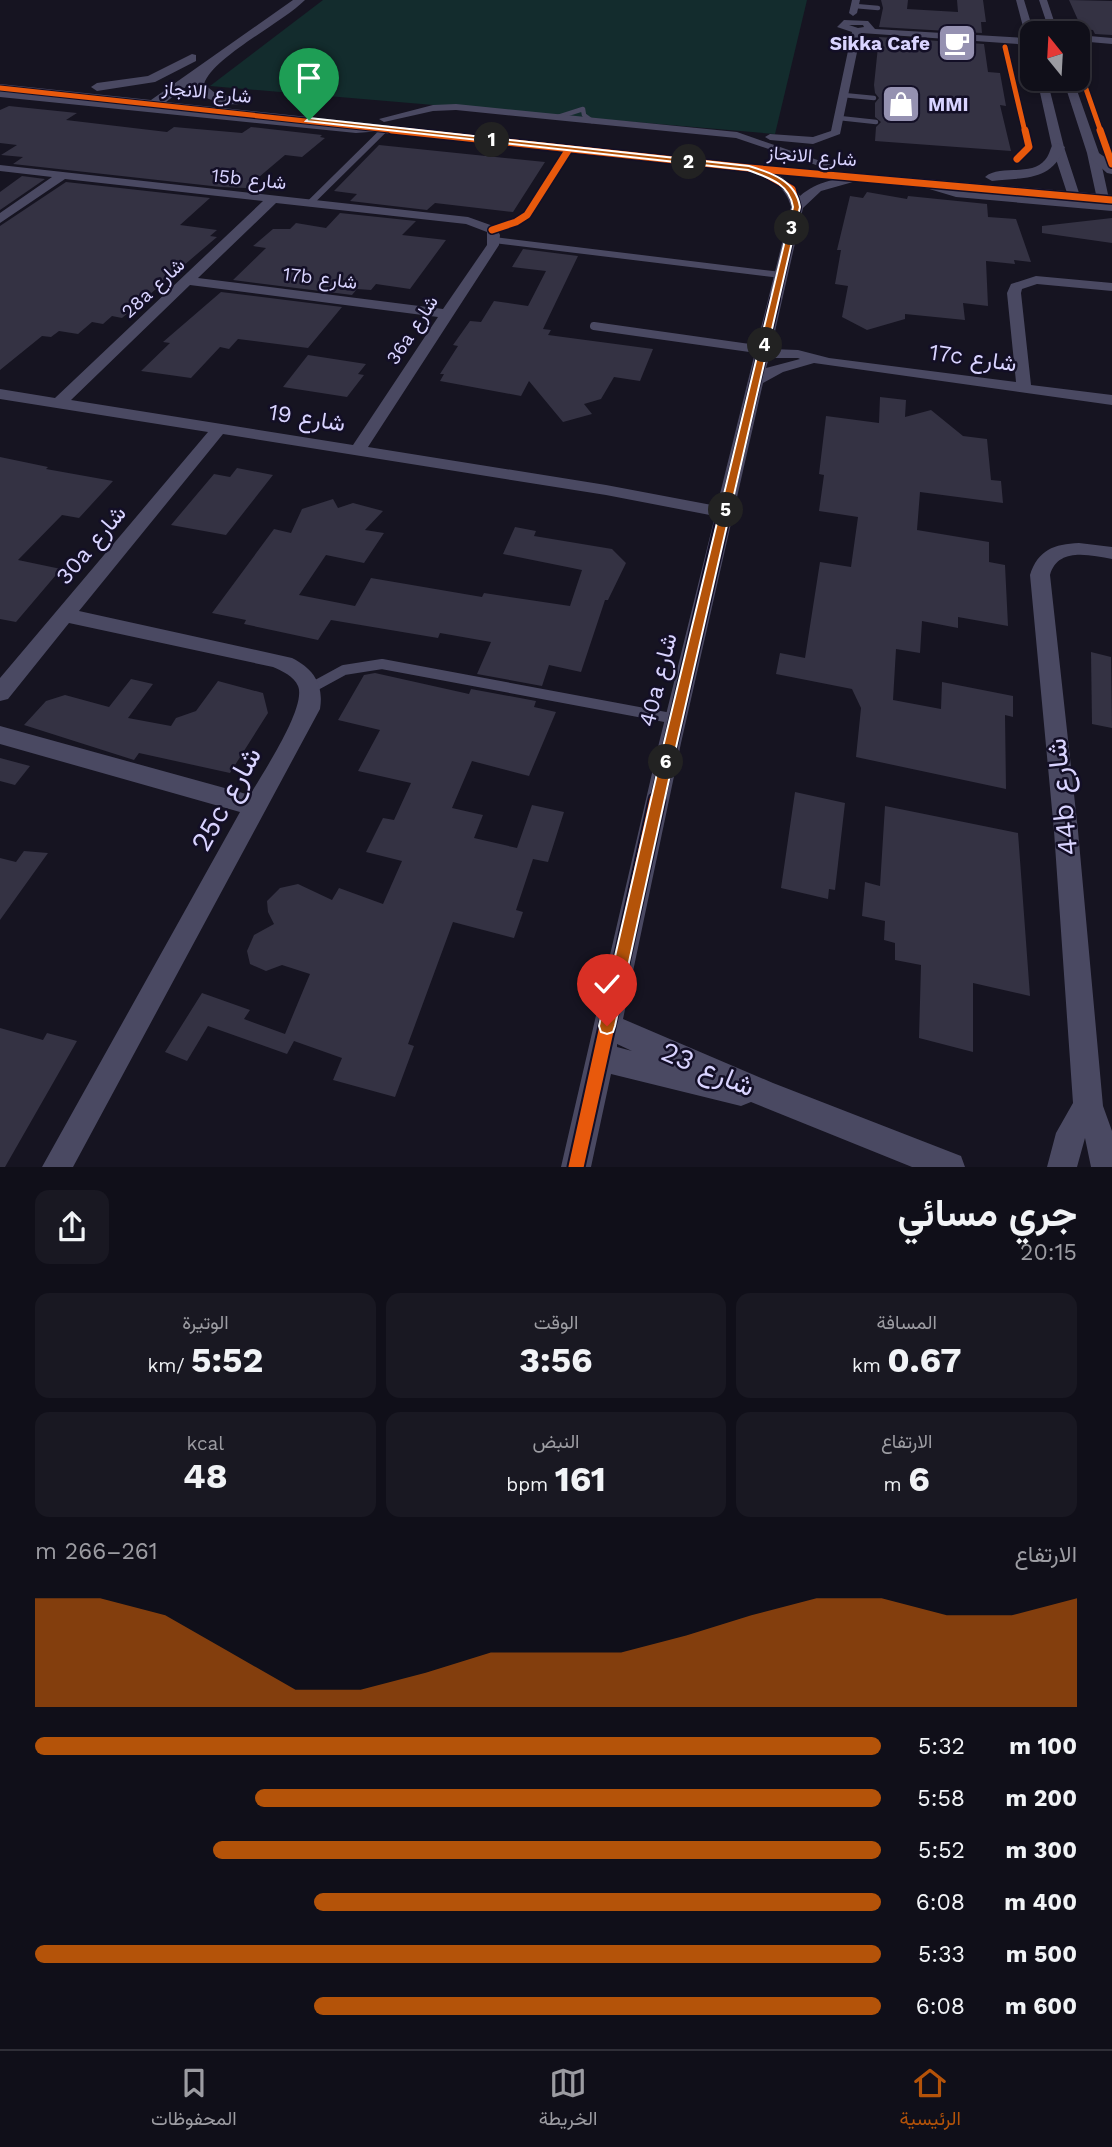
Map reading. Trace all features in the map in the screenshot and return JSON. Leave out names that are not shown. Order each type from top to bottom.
[{"type":"street","points":[[159,101],[300,0]]},
{"type":"street","points":[[1020,0],[1027,21]]},
{"type":"street","points":[[1043,0],[1050,21]]},
{"type":"street","points":[[855,6],[856,28]]},
{"type":"street","points":[[0,94],[356,130],[449,107],[815,140],[836,132],[856,28],[855,6]]},
{"type":"street","points":[[856,28],[1020,37]]},
{"type":"street","points":[[1090,39],[1112,41]]},
{"type":"street","points":[[1090,45],[1112,47]]},
{"type":"street","points":[[0,80],[112,86],[151,79],[197,54],[136,98]]},
{"type":"street","points":[[218,61],[197,81],[199,90],[211,96],[346,115]]},
{"type":"street","name":"شارع الانجاز","points":[[0,80],[159,101],[974,178],[1108,197]]},
{"type":"street","name":"شارع الانجاز","points":[[0,88],[136,98]]},
{"type":"street","points":[[1045,91],[1058,147],[1073,192]]},
{"type":"street","points":[[1072,91],[1108,197]]},
{"type":"street","name":"شارع الانجاز","points":[[159,101],[346,115],[385,123],[749,168],[1073,192]]},
{"type":"street","points":[[737,135],[827,165]]},
{"type":"street","points":[[974,178],[1039,171],[1052,162],[1058,147]]},
{"type":"street","points":[[1093,153],[1112,170]]},
{"type":"street","name":"15b شارع","points":[[0,168],[468,221],[493,235]]},
{"type":"street","points":[[749,168],[787,185],[794,194],[797,207]]},
{"type":"street","points":[[0,219],[63,176]]},
{"type":"street","points":[[797,207],[808,192],[820,186],[860,178]]},
{"type":"street","name":"شارع الانجاز","points":[[911,182],[957,193],[1108,197]]},
{"type":"street","name":"28a شارع","points":[[58,404],[273,199]]},
{"type":"street","name":"40a شارع","points":[[576,1167],[676,719],[797,207]]},
{"type":"street","name":"36a شارع","points":[[357,451],[446,314],[493,235]]},
{"type":"street","points":[[1024,388],[1014,293],[1016,287],[1036,280],[1112,287]]},
{"type":"street","name":"17b شارع","points":[[189,281],[446,314]]},
{"type":"street","name":"17c شارع","points":[[765,345],[808,359],[1112,400]]},
{"type":"street","name":"17c شارع","points":[[765,345],[785,345],[808,359]]},
{"type":"street","name":"17c شارع","points":[[757,380],[778,368],[808,359]]},
{"type":"street","name":"شارع 19","points":[[1,395],[727,507]]},
{"type":"street","name":"30a شارع","points":[[0,693],[219,429]]},
{"type":"street","name":"44b شارع","points":[[1106,1167],[1088,1106],[1066,831],[1040,575],[1041,564],[1048,556],[1061,550],[1112,553]]},
{"type":"street","points":[[64,615],[276,660],[293,666],[305,675],[311,688]]},
{"type":"street","name":"25c شارع","points":[[57,1167],[309,709],[311,688]]},
{"type":"street","points":[[0,735],[256,806]]},
{"type":"street","name":"شارع 23","points":[[607,1026],[770,1096],[950,1167]]},
{"type":"street","name":"شارع 23","points":[[601,1057],[734,1090],[770,1096]]},
{"type":"street","points":[[1062,1167],[1071,1133],[1088,1106]]},
{"type":"lane","points":[[855,6],[878,8]]},
{"type":"lane","points":[[843,95],[874,98]]},
{"type":"lane","points":[[839,118],[876,121]]},
{"type":"lane","points":[[310,203],[385,123]]},
{"type":"lane","points":[[493,235],[781,275]]},
{"type":"lane","points":[[594,326],[765,345]]},
{"type":"lane","points":[[311,688],[344,670],[382,664],[676,719]]},
{"type":"green space","points":[[323,0],[807,0],[775,134],[210,86]]},
{"type":"building","points":[[881,0],[908,0],[907,9],[958,12],[957,0],[983,0],[986,22],[981,22],[982,33],[879,27],[883,8]]},
{"type":"building","points":[[1069,0],[1112,1],[1112,35],[1095,34],[1090,30],[1090,21],[1078,21]]},
{"type":"building","points":[[879,37],[984,44],[988,72],[1000,73],[1006,106],[1000,105],[1011,151],[875,141],[876,127],[881,122],[875,117],[875,103],[879,98],[874,85]]},
{"type":"building","points":[[9,106],[77,113],[66,120],[167,132],[174,127],[242,133],[251,127],[322,135],[320,137],[325,138],[302,157],[285,155],[246,188],[221,187],[13,164],[23,157],[1,155],[17,145],[0,143],[0,110]]},
{"type":"building","points":[[379,145],[545,162],[513,212],[435,203],[427,210],[350,201],[357,194],[334,191]]},
{"type":"building","points":[[22,176],[45,179],[0,210],[0,192]]},
{"type":"building","points":[[66,182],[210,198],[180,225],[217,230],[210,236],[217,237],[122,318],[112,316],[103,324],[92,322],[78,334],[59,331],[51,337],[42,336],[0,370],[0,226]]},
{"type":"building","points":[[867,192],[907,199],[908,196],[987,204],[988,217],[1016,219],[1031,262],[1014,260],[1015,264],[986,261],[988,306],[963,303],[965,320],[905,314],[905,319],[867,330],[842,317],[848,286],[835,284],[841,250],[837,250],[850,196],[863,198]]},
{"type":"building","points":[[340,213],[416,221],[402,235],[446,240],[410,289],[376,284],[371,290],[357,289],[352,295],[233,280],[266,248],[253,246],[273,229],[290,229],[296,223],[326,228]]},
{"type":"building","points":[[1112,218],[1112,243],[1042,233],[1042,226]]},
{"type":"building","points":[[523,249],[578,256],[543,329],[551,330],[548,335],[653,349],[640,381],[614,377],[601,399],[584,404],[592,414],[563,422],[529,381],[521,396],[440,381],[444,374],[440,374],[458,346],[453,345],[470,321],[481,322],[494,301],[528,306],[546,271],[512,267]]},
{"type":"building","points":[[221,292],[342,307],[308,348],[238,339],[229,349],[220,347],[191,378],[141,371],[170,343],[163,342]]},
{"type":"building","points":[[308,355],[366,364],[358,374],[364,375],[347,397],[283,387]]},
{"type":"building","points":[[880,397],[906,400],[905,417],[931,410],[963,436],[987,439],[991,480],[1001,481],[1003,503],[920,492],[917,530],[989,542],[989,562],[1005,565],[1008,626],[958,617],[958,628],[922,621],[920,653],[896,649],[893,700],[941,709],[942,682],[1013,696],[1013,717],[1005,715],[1006,789],[856,757],[861,708],[852,689],[776,674],[780,653],[805,658],[820,562],[851,567],[858,517],[819,511],[824,475],[819,474],[826,416],[879,423]]},
{"type":"building","points":[[0,457],[48,467],[46,469],[113,481],[79,518],[62,515],[18,560],[61,569],[16,622],[0,619]]},
{"type":"building","points":[[237,468],[273,475],[226,535],[171,525],[214,474],[230,477]]},
{"type":"building","points":[[333,499],[338,508],[353,503],[383,511],[365,530],[384,533],[364,563],[326,555],[299,595],[355,606],[371,578],[482,597],[484,593],[570,606],[582,570],[503,554],[515,527],[536,531],[534,536],[612,549],[626,563],[608,600],[605,600],[581,672],[549,665],[542,686],[477,674],[491,642],[440,633],[438,638],[331,620],[318,640],[244,624],[246,620],[212,613],[274,529],[291,533],[302,509]]},
{"type":"building","points":[[1091,652],[1111,657],[1112,728],[1092,724]]},
{"type":"building","points":[[375,673],[469,694],[471,689],[536,701],[534,707],[556,712],[529,776],[472,761],[452,808],[483,815],[474,838],[517,848],[532,805],[564,812],[548,862],[533,859],[516,910],[523,912],[514,938],[453,922],[408,1044],[414,1046],[395,1097],[333,1080],[342,1058],[294,1041],[287,1054],[208,1026],[187,1061],[165,1052],[202,993],[250,1010],[244,1019],[285,1034],[310,974],[282,965],[266,971],[250,964],[247,951],[254,935],[274,924],[268,912],[267,901],[280,888],[298,884],[332,900],[339,888],[383,904],[402,861],[366,852],[383,818],[394,820],[411,783],[358,771],[380,730],[338,720],[364,675]]},
{"type":"building","points":[[131,679],[153,684],[128,718],[171,726],[176,718],[196,711],[218,681],[263,693],[268,713],[230,773],[139,753],[134,760],[24,725],[46,701],[65,695],[109,707]]},
{"type":"building","points":[[0,758],[30,766],[15,785],[0,781]]},
{"type":"building","points":[[795,792],[845,803],[835,890],[829,889],[828,899],[781,888]]},
{"type":"building","points":[[885,806],[1018,833],[1030,996],[973,983],[973,1052],[919,1038],[921,965],[895,960],[895,943],[884,940],[885,921],[862,916],[865,882],[880,886]]},
{"type":"building","points":[[24,851],[48,853],[0,920],[0,858],[16,862]]},
{"type":"building","points":[[0,1028],[43,1040],[47,1033],[77,1041],[5,1167],[0,1167]]},
{"type":"cycle path","points":[[1005,47],[1029,147],[1017,159]]},
{"type":"cycle path","points":[[0,88],[749,168],[1112,200]]},
{"type":"cycle path","points":[[1087,91],[1112,164]]},
{"type":"cycle path","points":[[492,230],[516,222],[527,215],[569,149]]},
{"type":"cycle path","points":[[576,1167],[670,743],[797,207],[792,189],[764,173]]},
{"type":"place","name":"Sikka Cafe","points":[[957,43]]},
{"type":"place","name":"MMI","points":[[901,104]]},
{"type":"route","points":[[309,120],[749,168],[781,181],[792,189],[794,194],[797,207],[670,743],[607,1026]]}]
